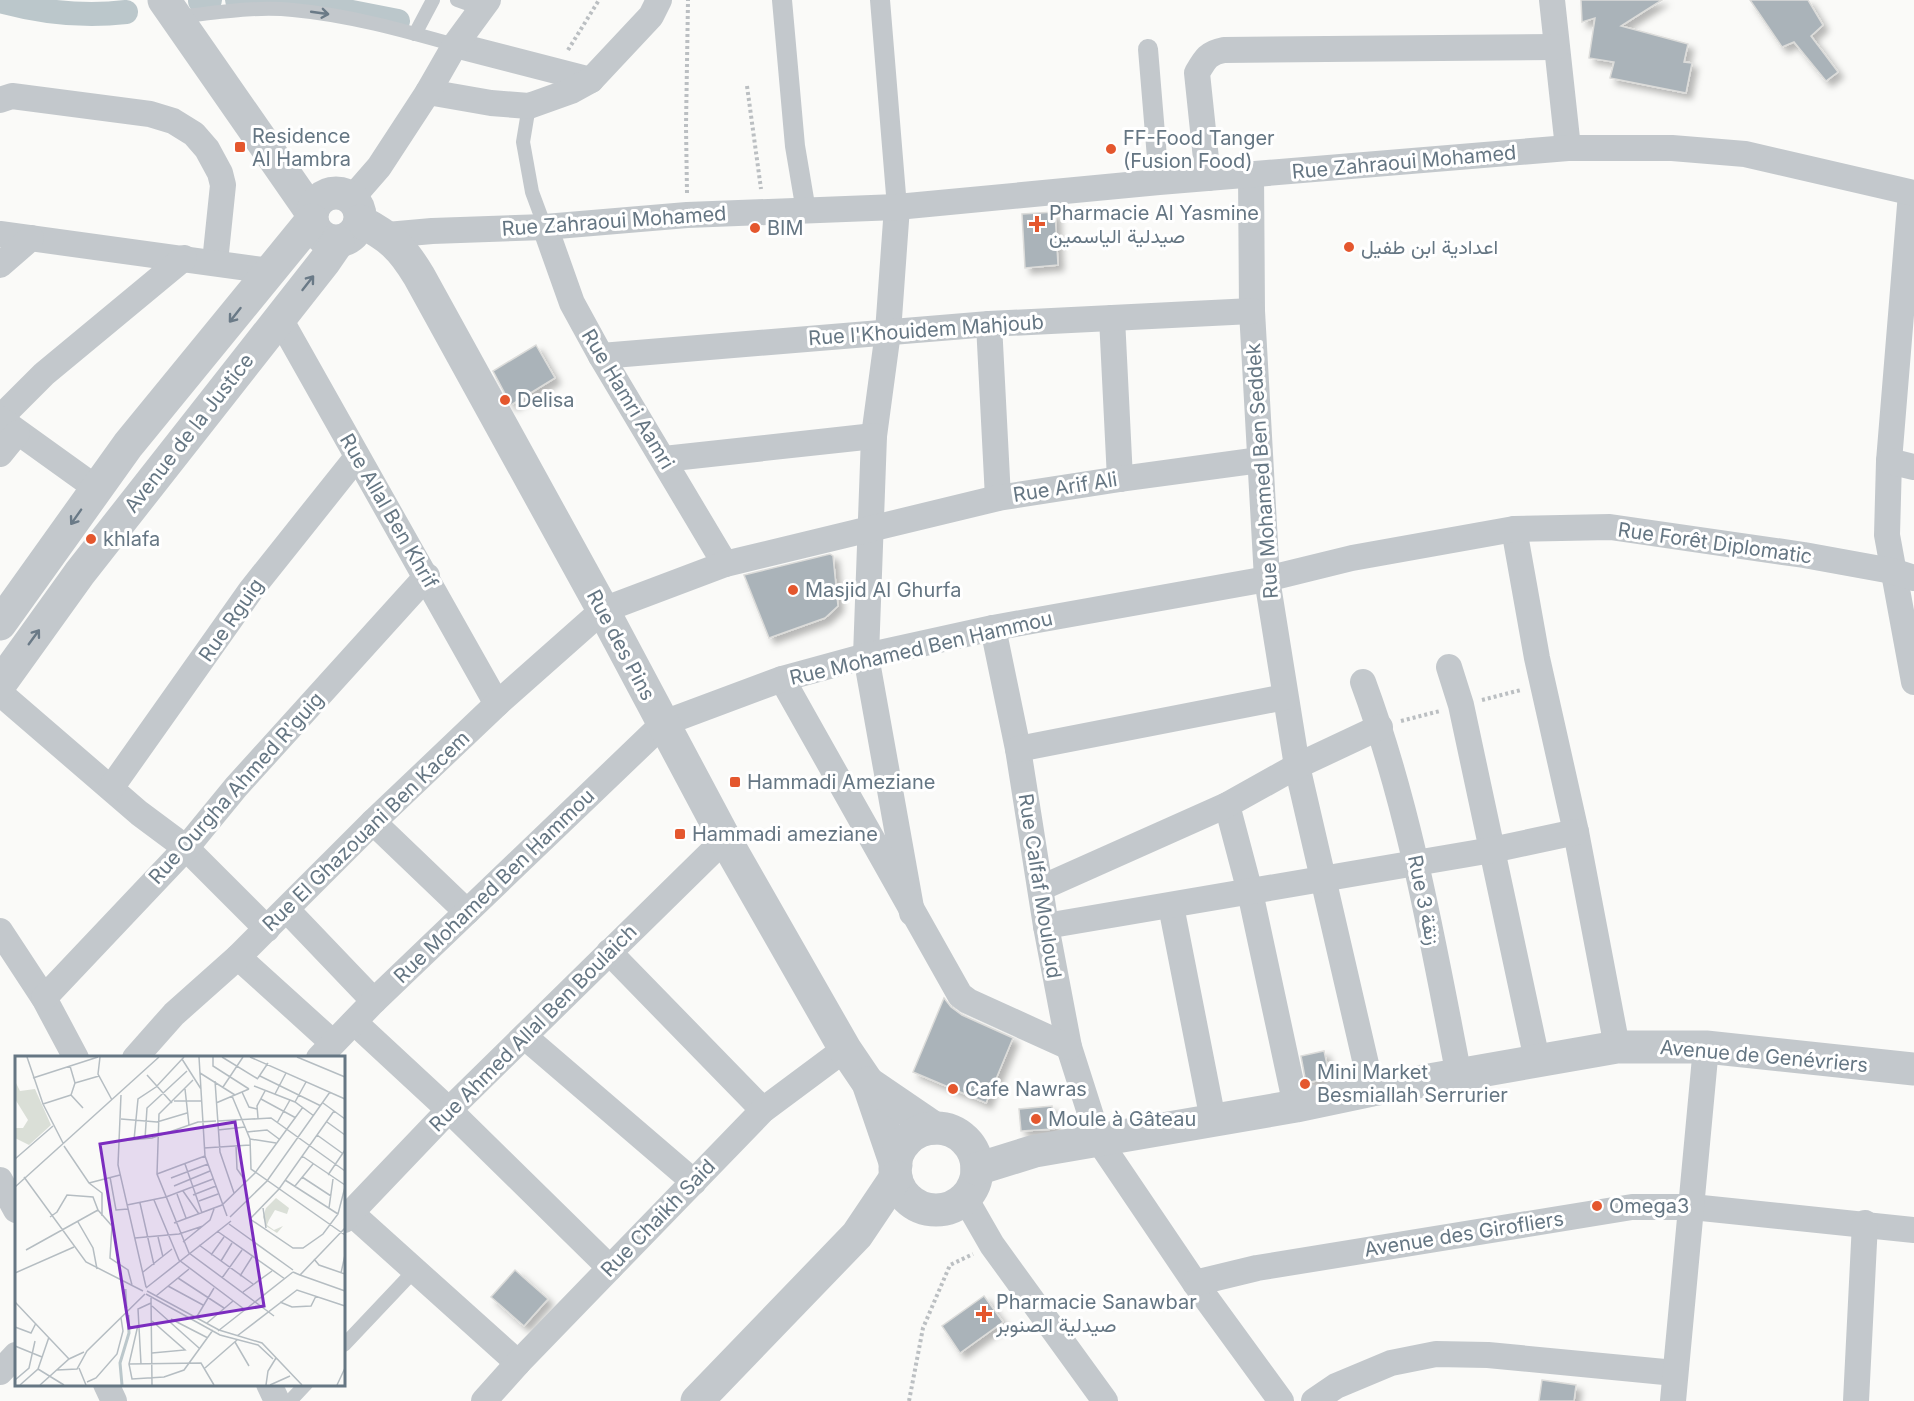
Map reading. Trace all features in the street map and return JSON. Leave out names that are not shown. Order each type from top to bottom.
[{"type":"street","points":[[428,92],[491,103],[529,106],[571,91],[591,80],[651,16],[659,0]]},
{"type":"street","points":[[782,0],[795,146],[806,211]]},
{"type":"street","points":[[879,0],[897,207],[888,332],[874,436],[866,656],[912,913]]},
{"type":"street","points":[[1552,0],[1568,148]]},
{"type":"street","points":[[341,218],[379,167],[428,92],[455,45],[485,4]]},
{"type":"street","name":"Rue des Pins","points":[[171,9],[284,172],[341,218],[408,257],[603,610],[726,839],[845,1049],[868,1083],[896,1171]]},
{"type":"street","points":[[455,45],[591,80]]},
{"type":"street","points":[[1208,178],[1197,73],[1205,59],[1214,52],[1556,47]]},
{"type":"street","points":[[1148,49],[1159,182]]},
{"type":"street","points":[[4,94],[150,114],[173,121],[194,134],[207,148],[220,172],[223,185],[215,262]]},
{"type":"street","name":"Rue Zahraoui Mohamed","points":[[341,218],[432,231],[545,227],[687,215],[897,207],[1159,182],[1568,148],[1672,148],[1745,154],[1913,193]]},
{"type":"street","name":"Rue Mohamed Ben Seddek","points":[[1251,174],[1252,311],[1267,579],[1297,766],[1372,1090]]},
{"type":"street","points":[[1913,193],[1906,350],[1889,460],[1887,535],[1903,574],[1914,682]]},
{"type":"street","name":"Avenue de la Justice","points":[[0,624],[128,445],[270,271],[341,218]]},
{"type":"street","name":"Avenue de la Justice","points":[[0,684],[79,574],[280,319],[341,218]]},
{"type":"street","name":"Rue Hamri Aamri","points":[[545,227],[572,303],[725,564]]},
{"type":"street","points":[[0,234],[270,271]]},
{"type":"street","points":[[0,265],[31,238]]},
{"type":"street","points":[[0,454],[6,423],[44,374],[184,258]]},
{"type":"street","name":"Rue l'Khouidem Mahjoub","points":[[601,356],[989,324],[1252,311]]},
{"type":"street","points":[[1112,318],[1120,478]]},
{"type":"street","name":"Rue Allal Ben Khrif","points":[[280,319],[427,576],[497,704]]},
{"type":"street","points":[[989,324],[998,498]]},
{"type":"street","points":[[6,423],[96,488]]},
{"type":"street","points":[[664,459],[874,436]]},
{"type":"street","name":"Rue Rguig","points":[[111,788],[251,590],[357,456]]},
{"type":"street","name":"Rue Arif Ali","points":[[603,610],[725,564],[998,498],[1120,478],[1260,460]]},
{"type":"street","points":[[1889,460],[1914,467]]},
{"type":"street","name":"Rue Forêt Diplomatic","points":[[1514,529],[1610,527],[1804,555],[1903,574]]},
{"type":"street","points":[[1514,529],[1539,667],[1576,832],[1617,1047]]},
{"type":"street","name":"Rue Mohamed Ben Hammou","points":[[326,1050],[374,1001],[664,723],[782,679],[866,656],[993,628],[1267,579],[1352,558],[1514,529]]},
{"type":"street","name":"Rue Ourgha Ahmed R'guig","points":[[44,998],[186,848],[236,788],[427,576]]},
{"type":"street","name":"Rue El Ghazouani Ben Kacem","points":[[137,1056],[174,1014],[287,910],[373,822],[497,704],[603,610]]},
{"type":"street","name":"Rue Calfaf Mouloud","points":[[993,628],[1018,748],[1046,926],[1069,1047],[1099,1141],[1195,1283],[1281,1401]]},
{"type":"street","points":[[1449,667],[1461,705],[1537,1060]]},
{"type":"street","points":[[782,679],[960,995],[968,1001],[1069,1047]]},
{"type":"street","name":"Rue 3 زنقة","points":[[1363,682],[1380,727],[1417,863],[1459,1076]]},
{"type":"street","points":[[0,693],[138,813],[186,848],[267,929]]},
{"type":"street","points":[[1018,748],[1285,697]]},
{"type":"street","points":[[1041,888],[1227,805],[1297,766],[1380,727]]},
{"type":"street","points":[[1227,805],[1250,892],[1296,1106]]},
{"type":"street","points":[[373,822],[466,912]]},
{"type":"street","points":[[1046,926],[1492,850],[1576,832]]},
{"type":"street","name":"Rue Ahmed Allal Ben Boulaich","points":[[347,1216],[449,1110],[726,839]]},
{"type":"street","points":[[1171,906],[1213,1120]]},
{"type":"street","points":[[287,910],[374,1001]]},
{"type":"street","points":[[0,931],[44,998],[75,1056]]},
{"type":"street","points":[[609,952],[763,1110]]},
{"type":"street","points":[[238,957],[326,1050]]},
{"type":"street","points":[[354,1022],[449,1110],[610,1268]]},
{"type":"street","points":[[525,1037],[694,1182]]},
{"type":"street","name":"Avenue de Genévriers","points":[[977,1169],[1035,1151],[1617,1047],[1706,1047],[1914,1069]]},
{"type":"street","points":[[1672,1401],[1706,1047]]},
{"type":"street","name":"Rue Chaikh Said","points":[[484,1401],[763,1110],[845,1049]]},
{"type":"street","name":"Rue des Pins","points":[[868,1083],[933,1128]]},
{"type":"street","points":[[697,1401],[857,1235],[896,1171],[904,1144],[922,1131],[933,1128],[947,1130],[959,1135],[972,1150],[977,1169],[972,1190],[965,1198],[947,1209],[936,1210],[925,1209],[907,1197],[896,1171]]},
{"type":"street","points":[[965,1198],[992,1245],[1105,1401]]},
{"type":"street","points":[[857,1235],[915,1204]]},
{"type":"street","name":"Avenue des Girofliers","points":[[1195,1283],[1257,1268],[1632,1207],[1692,1207],[1914,1230]]},
{"type":"street","points":[[347,1216],[414,1270],[518,1363]]},
{"type":"street","points":[[1856,1401],[1865,1224]]},
{"type":"street","points":[[1314,1401],[1336,1386],[1391,1363],[1436,1354],[1488,1355],[1675,1373]]},
{"type":"street","points":[[0,1372],[15,1356]]},
{"type":"street","points":[[107,1386],[114,1401]]},
{"type":"street","points":[[270,1386],[277,1401]]},
{"type":"lane","points":[[416,34],[433,0]]},
{"type":"lane","points":[[457,0],[485,4]]},
{"type":"lane","points":[[171,9],[291,10],[389,26],[455,45]]},
{"type":"lane","points":[[529,106],[523,142],[532,192],[545,227]]},
{"type":"lane","points":[[345,1344],[414,1270]]},
{"type":"lane","points":[[290,1401],[304,1386]]},
{"type":"path","points":[[555,71],[599,0]]},
{"type":"path","points":[[687,180],[688,0]]},
{"type":"path","points":[[747,86],[759,172]]},
{"type":"path","points":[[909,1401],[923,1328],[950,1265],[992,1245]]},
{"type":"building","points":[[1581,0],[1662,0],[1621,26],[1688,44],[1684,62],[1692,63],[1686,93],[1610,78],[1614,62],[1589,58],[1595,18],[1582,22]]},
{"type":"building","points":[[1750,0],[1808,0],[1823,25],[1811,36],[1838,72],[1826,81],[1794,42],[1782,47]]},
{"type":"building","points":[[1055,212],[1058,265],[1025,268],[1022,214]]},
{"type":"building","points":[[536,345],[555,378],[511,405],[493,371]]},
{"type":"building","name":"Masjid Al Ghurfa","points":[[830,554],[833,556],[838,606],[825,618],[769,638],[744,575]]},
{"type":"building","points":[[944,998],[962,1015],[1013,1038],[986,1103],[913,1072]]},
{"type":"building","points":[[1324,1051],[1330,1078],[1306,1083],[1301,1056]]},
{"type":"building","name":"Moule à Gâteau","points":[[1052,1106],[1054,1129],[1021,1131],[1019,1109]]},
{"type":"building","points":[[515,1270],[548,1299],[524,1326],[491,1297]]},
{"type":"building","points":[[984,1296],[1003,1322],[960,1353],[942,1326]]},
{"type":"building","points":[[1542,1380],[1576,1385],[1574,1401],[1539,1401]]},
{"type":"waterway","points":[[200,1],[210,0]]},
{"type":"waterway","points":[[237,0],[316,5],[398,21]]},
{"type":"waterway","points":[[0,1],[63,12],[95,14],[126,12]]},
{"type":"place","name":"Residence Al Hambra","points":[[240,147]]},
{"type":"place","name":"FF-Food Tanger (Fusion Food)","points":[[1111,149]]},
{"type":"place","name":"Pharmacie Al Yasmine صيدلية الياسمين","points":[[1037,224]]},
{"type":"place","name":"BIM","points":[[755,228]]},
{"type":"place","name":"اعدادية ابن طفيل","points":[[1349,247]]},
{"type":"place","name":"Delisa","points":[[505,400]]},
{"type":"place","name":"khlafa","points":[[91,539]]},
{"type":"place","name":"Masjid Al Ghurfa","points":[[793,590]]},
{"type":"place","name":"Hammadi Ameziane","points":[[735,782]]},
{"type":"place","name":"Hammadi ameziane","points":[[680,834]]},
{"type":"place","name":"Mini Market Besmiallah Serrurier","points":[[1305,1084]]},
{"type":"place","name":"Cafe Nawras","points":[[953,1089]]},
{"type":"place","name":"Moule à Gâteau","points":[[1036,1119]]},
{"type":"place","name":"Omega3","points":[[1597,1206]]},
{"type":"place","name":"Pharmacie Sanawbar صيدلية الصنوبر","points":[[984,1314]]}]
